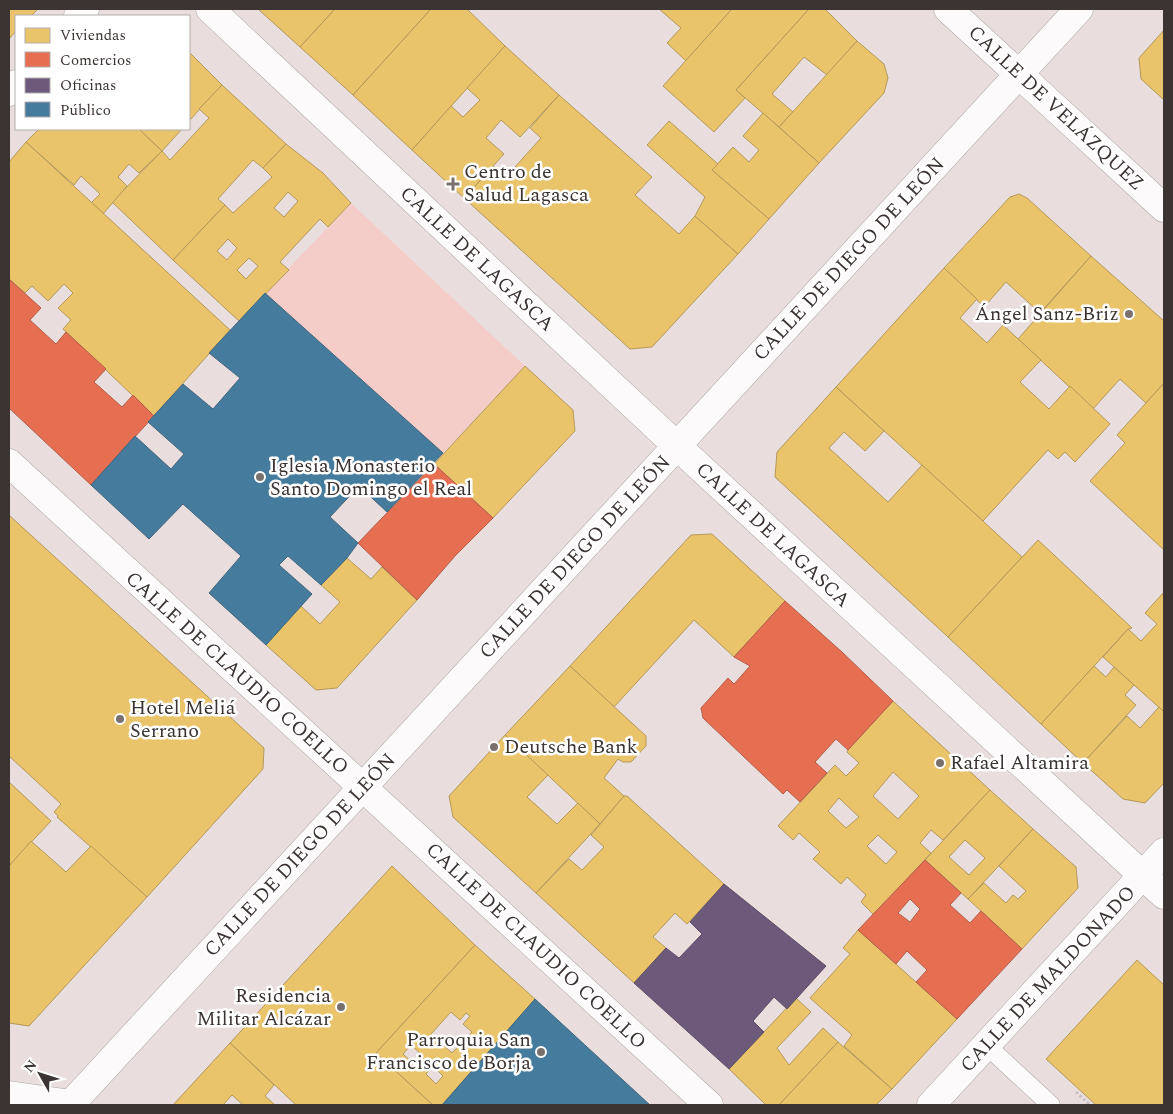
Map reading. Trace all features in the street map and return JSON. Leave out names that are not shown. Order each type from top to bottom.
[{"type":"street","name":"CALLE DE LAGASCA","points":[[210,9],[677,446],[1164,895]]},
{"type":"street","name":"CALLE DE VELÁZQUEZ","points":[[948,9],[1164,208]]},
{"type":"street","name":"CALLE DE DIEGO DE LEÓN","points":[[71,1105],[1079,9]]},
{"type":"street","name":"CALLE DE CLAUDIO COELLO","points":[[9,464],[709,1105]]},
{"type":"street","name":"CALLE DE MALDONADO","points":[[931,1105],[1164,852]]},
{"type":"street","points":[[9,1095],[71,1105]]},
{"type":"lane","points":[[986,1045],[1051,1105]]},
{"type":"shaded area","points":[[351,203],[525,366],[443,453],[265,293]]},
{"type":"building: Viviendas","points":[[9,9],[38,9],[32,15],[15,15],[15,32],[9,39]]},
{"type":"building: Viviendas","points":[[258,9],[335,9],[300,47]]},
{"type":"building: Viviendas","points":[[335,9],[431,9],[353,95],[300,47]]},
{"type":"building: Viviendas","points":[[431,9],[467,9],[505,46],[412,150],[353,95]]},
{"type":"building: Viviendas","points":[[659,9],[732,9],[686,61],[667,43],[681,28]]},
{"type":"building: Viviendas","points":[[732,9],[809,9],[736,90],[745,98],[714,132],[663,86]]},
{"type":"building: Viviendas","points":[[809,9],[825,9],[857,41],[827,75],[804,57],[772,94],[793,112],[779,127],[736,90]]},
{"type":"building: Viviendas","points":[[1164,30],[1164,100],[1141,79],[1139,58]]},
{"type":"building: Viviendas","points":[[857,41],[884,64],[888,78],[884,93],[819,163],[779,127]]},
{"type":"building: Viviendas","points":[[505,46],[559,95],[520,137],[501,120],[486,138],[504,154],[464,198],[412,150],[451,106],[463,117],[480,100],[467,88]]},
{"type":"building: Viviendas","points":[[190,53],[222,85],[190,120]]},
{"type":"building: Viviendas","points":[[222,85],[286,144],[263,168],[253,160],[218,199],[225,205],[173,260],[112,202],[162,151],[170,160],[209,118],[199,109]]},
{"type":"building: Viviendas","points":[[559,95],[652,177],[635,195],[679,234],[695,216],[738,254],[652,347],[630,349],[464,198],[494,166],[506,177],[541,138],[530,128]]},
{"type":"building: Viviendas","points":[[763,113],[819,163],[769,219],[712,170],[733,147],[749,162],[759,150],[743,136]]},
{"type":"building: Viviendas","points":[[669,121],[718,164],[712,170],[769,219],[738,254],[695,216],[705,197],[647,145]]},
{"type":"building: Viviendas","points":[[38,130],[140,130],[162,151],[139,173],[129,164],[118,177],[127,186],[103,214],[91,203],[100,194],[81,176],[74,185],[26,142]]},
{"type":"building: Viviendas","points":[[140,130],[181,130],[162,151]]},
{"type":"building: Viviendas","points":[[26,142],[230,330],[154,416],[63,329],[71,320],[58,308],[73,293],[64,284],[48,301],[32,286],[25,293],[9,279],[9,162]]},
{"type":"building: Viviendas","points":[[286,144],[323,173],[351,203],[328,227],[320,219],[280,262],[289,270],[239,321],[173,260],[225,205],[233,213],[272,177],[263,168]],"holes":[[[288,192],[298,201],[284,217],[274,208]],[[228,239],[237,248],[227,260],[217,251]],[[249,258],[258,266],[246,279],[237,270]]]},
{"type":"building: Viviendas","points":[[1019,194],[1027,198],[1091,256],[1040,313],[1006,282],[984,307],[944,268],[1010,197]]},
{"type":"building: Viviendas","points":[[1091,256],[1164,321],[1164,383],[1146,403],[1120,379],[1093,409],[1018,339]]},
{"type":"building: Viviendas","points":[[944,268],[977,299],[960,318],[987,343],[1003,325],[1041,360],[1020,382],[1049,409],[1070,386],[1110,424],[1075,462],[1065,452],[1058,459],[1048,450],[983,521],[836,387]]},
{"type":"building: Viviendas","points":[[525,366],[573,410],[575,431],[493,518],[434,464]]},
{"type":"building: Viviendas","points":[[1164,383],[1164,550],[1090,481],[1125,443],[1117,435]]},
{"type":"building: Viviendas","points":[[836,387],[884,431],[865,451],[844,432],[829,448],[888,502],[922,465],[1022,557],[948,637],[775,477],[777,452]]},
{"type":"building: Viviendas","name":"Hotel Meliá Serrano","points":[[10,516],[264,748],[263,769],[147,897],[57,817],[54,812],[61,804],[9,756]]},
{"type":"building: Viviendas","points":[[712,534],[785,601],[734,657],[694,620],[614,707],[570,666],[691,535]]},
{"type":"building: Viviendas","points":[[1038,540],[1132,628],[1128,629],[1041,724],[948,637]]},
{"type":"building: Viviendas","points":[[347,558],[371,579],[382,567],[417,600],[337,688],[316,690],[266,645],[301,606],[320,624],[340,602],[321,585]]},
{"type":"building: Viviendas","points":[[1164,592],[1164,712],[1103,657],[1128,629],[1141,641],[1157,624],[1145,613]]},
{"type":"building: Viviendas","points":[[570,666],[646,736],[646,746],[631,762],[623,762],[618,759],[604,778],[624,796],[600,824],[505,735]]},
{"type":"building: Viviendas","points":[[1094,666],[1106,677],[1114,667],[1134,685],[1125,695],[1136,705],[1083,763],[1041,724]]},
{"type":"building: Viviendas","points":[[893,701],[990,790],[943,840],[931,830],[920,843],[931,853],[874,915],[861,902],[866,895],[847,877],[841,884],[813,859],[820,852],[799,833],[793,840],[778,826],[835,765],[846,776],[859,763],[847,752]],"holes":[[[893,772],[919,796],[898,819],[873,796]],[[839,798],[859,817],[846,828],[828,811]],[[878,835],[897,852],[886,864],[867,846]]]},
{"type":"building: Viviendas","points":[[1159,707],[1164,712],[1164,783],[1145,803],[1123,799],[1083,763],[1127,716],[1140,728]]},
{"type":"building: Viviendas","points":[[505,735],[548,775],[527,797],[557,824],[578,803],[600,824],[536,893],[453,817],[449,796]]},
{"type":"building: Viviendas","points":[[9,782],[51,821],[9,866]]},
{"type":"building: Viviendas","points":[[990,790],[1033,829],[968,899],[925,860]],"holes":[[[965,840],[985,858],[969,875],[949,857]]]},
{"type":"building: Viviendas","points":[[624,796],[627,796],[724,884],[687,924],[675,913],[653,937],[666,948],[634,983],[536,893],[569,859],[582,870],[604,847],[591,835]]},
{"type":"building: Viviendas","points":[[1033,829],[1076,867],[1078,888],[1022,949],[968,899],[984,883],[1006,903],[1013,895],[1018,899],[1026,891],[999,866]]},
{"type":"building: Viviendas","points":[[31,841],[66,872],[91,846],[147,897],[29,1026],[9,1023],[9,866]]},
{"type":"building: Viviendas","name":"Residencia Militar Alcázar","points":[[392,866],[475,945],[376,1053],[433,1105],[296,1105],[230,1043]]},
{"type":"building: Viviendas","points":[[858,930],[957,1019],[892,1089],[844,1046],[852,1035],[810,998],[850,954],[843,948]]},
{"type":"building: Viviendas","points":[[475,945],[535,999],[442,1105],[433,1105],[376,1053]],"holes":[[[451,1012],[460,1020],[466,1013],[470,1016],[463,1024],[472,1032],[452,1053],[431,1034]],[[411,1045],[422,1055],[414,1064],[403,1054]],[[433,1066],[443,1076],[436,1084],[426,1074]]]},
{"type":"building: Viviendas","points":[[1137,960],[1164,985],[1164,1105],[1096,1105],[1046,1059]]},
{"type":"building: Viviendas","points":[[796,998],[811,1012],[777,1048],[789,1065],[823,1028],[838,1042],[779,1105],[766,1105],[729,1069]]},
{"type":"building: Viviendas","points":[[838,1042],[892,1089],[876,1105],[779,1105]]},
{"type":"building: Viviendas","points":[[230,1043],[274,1085],[265,1096],[275,1105],[243,1105],[232,1095],[223,1105],[173,1105]]},
{"type":"building: Comercios","points":[[9,279],[41,308],[30,320],[56,344],[66,332],[106,369],[94,382],[122,407],[133,395],[154,416],[91,485],[9,408]]},
{"type":"building: Comercios","points":[[434,464],[493,518],[455,556],[417,600],[358,543]]},
{"type":"building: Comercios","points":[[785,601],[893,701],[848,750],[836,739],[815,762],[827,773],[800,802],[787,790],[783,794],[703,718],[701,708],[728,678],[734,684],[750,666],[734,657]]},
{"type":"building: Comercios","points":[[925,860],[961,893],[950,905],[970,923],[981,911],[1022,949],[957,1019],[916,982],[927,970],[907,951],[896,964],[858,930]],"holes":[[[910,899],[920,909],[910,922],[898,913]]]},
{"type":"building: Oficinas","points":[[724,884],[826,966],[787,1009],[774,997],[753,1021],[764,1032],[729,1069],[634,983],[666,948],[679,958],[702,934],[690,922]]},
{"type":"building: Público","name":"Iglesia Monasterio Santo Domingo el Real","points":[[265,293],[443,453],[387,512],[359,486],[330,517],[358,543],[347,558],[321,585],[288,556],[279,565],[312,594],[266,645],[209,593],[241,556],[183,504],[149,539],[91,485],[135,436],[171,469],[184,454],[148,422],[183,384],[213,409],[240,378],[209,353]]},
{"type":"building: Público","name":"Parroquia San Francisco de Borja","points":[[535,999],[650,1105],[442,1105]]},
{"type":"place","name":"Centro de Salud Lagasca","points":[[453,184]]},
{"type":"place","name":"Ángel Sanz-Briz","points":[[1129,314]]},
{"type":"place","name":"Iglesia Monasterio Santo Domingo el Real","points":[[260,477]]},
{"type":"place","name":"Hotel Meliá Serrano","points":[[120,719]]},
{"type":"place","name":"Deutsche Bank","points":[[494,747]]},
{"type":"place","name":"Rafael Altamira","points":[[940,763]]},
{"type":"place","name":"Residencia Militar Alcázar","points":[[341,1007]]},
{"type":"place","name":"Parroquia San Francisco de Borja","points":[[541,1052]]}]
